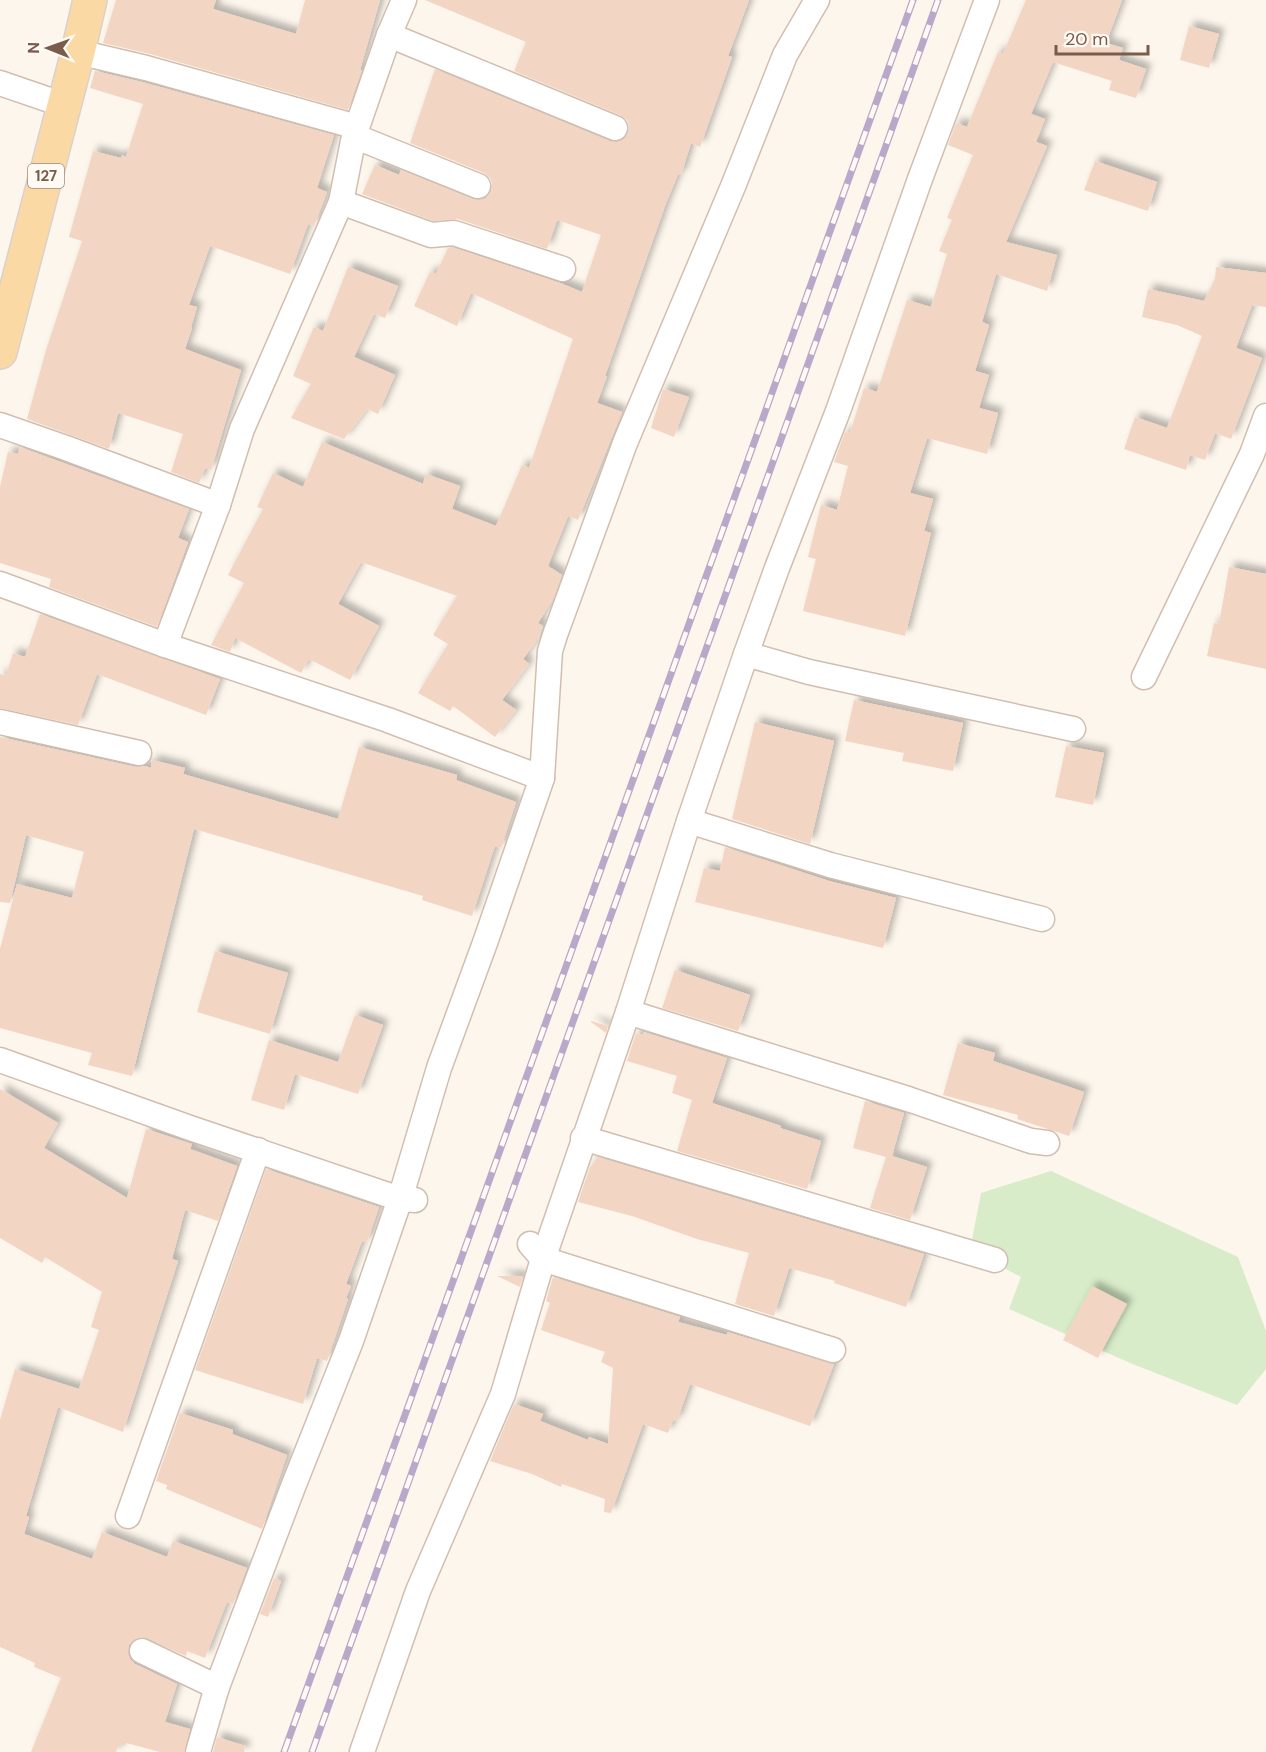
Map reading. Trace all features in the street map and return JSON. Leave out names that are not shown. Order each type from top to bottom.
[{"type":"main road","name":"127","points":[[0,352],[90,0]]},
{"type":"street","points":[[165,645],[218,505],[242,429],[341,202],[356,132],[389,35],[404,0]]},
{"type":"street","points":[[198,1752],[217,1687],[293,1487],[408,1200],[439,1068],[542,778],[550,651],[555,635],[625,443],[730,194],[785,55],[817,0]]},
{"type":"street","points":[[362,1752],[418,1591],[503,1394],[536,1252],[583,1138],[746,654],[838,411],[920,179],[987,0]]},
{"type":"street","points":[[389,35],[615,128]]},
{"type":"street","points":[[78,52],[146,68],[356,132],[478,186]]},
{"type":"street","points":[[0,83],[64,105]]},
{"type":"street","points":[[341,202],[431,235],[454,233],[563,269]]},
{"type":"street","points":[[1144,677],[1252,454],[1266,416]]},
{"type":"street","points":[[0,425],[218,505]]},
{"type":"street","points":[[0,584],[165,645],[388,720],[542,778]]},
{"type":"street","points":[[746,654],[809,672],[1072,729]]},
{"type":"street","points":[[0,722],[139,753]]},
{"type":"street","points":[[689,821],[830,865],[1042,920]]},
{"type":"street","points":[[627,1012],[908,1099],[1031,1141],[1047,1143]]},
{"type":"street","points":[[0,1060],[179,1124],[408,1200]]},
{"type":"street","points":[[583,1138],[994,1260]]},
{"type":"street","points":[[128,1516],[258,1150]]},
{"type":"street","points":[[536,1252],[833,1350]]},
{"type":"street","points":[[142,1651],[217,1687]]},
{"type":"green space","points":[[1051,1171],[1238,1257],[1266,1331],[1266,1369],[1237,1405],[1130,1363],[1009,1309],[1021,1277],[970,1250],[981,1193]]},
{"type":"building","points":[[116,0],[216,0],[213,9],[296,34],[305,0],[380,0],[360,70],[362,70],[348,110],[103,43]]},
{"type":"building","points":[[425,0],[749,0],[728,56],[732,57],[700,147],[691,143],[681,175],[678,174],[605,376],[607,376],[597,403],[622,412],[578,520],[568,516],[548,566],[562,575],[554,597],[538,623],[543,626],[539,637],[523,659],[529,664],[502,700],[516,710],[495,737],[453,706],[450,711],[418,693],[448,644],[433,635],[457,596],[361,562],[338,604],[379,626],[350,680],[309,659],[301,673],[235,638],[230,652],[211,645],[244,583],[228,575],[263,509],[257,507],[273,473],[303,487],[322,442],[423,484],[426,474],[460,486],[452,509],[496,526],[522,465],[529,468],[573,339],[471,293],[457,326],[414,306],[430,272],[436,274],[448,248],[452,247],[582,292],[601,235],[557,220],[547,249],[458,219],[433,221],[362,194],[375,165],[399,175],[401,170],[473,199],[486,198],[491,192],[492,183],[484,173],[410,143],[435,69],[610,141],[617,142],[624,139],[629,127],[627,120],[620,115],[514,71],[526,42]]},
{"type":"building","points":[[1026,0],[1122,0],[1106,43],[1123,48],[1119,60],[1146,69],[1136,98],[1109,90],[1112,81],[1053,62],[1031,114],[1045,119],[1036,142],[1047,146],[1006,242],[1057,255],[1047,291],[996,274],[982,322],[989,325],[975,371],[989,375],[979,408],[998,413],[987,454],[927,438],[910,493],[933,499],[924,531],[931,533],[905,636],[803,611],[816,559],[808,557],[821,505],[837,510],[848,466],[834,462],[845,432],[850,433],[864,388],[877,392],[907,300],[931,307],[947,254],[939,251],[952,220],[947,218],[973,155],[948,145],[956,123],[967,127],[998,52],[1003,54]]},
{"type":"building","points":[[1189,26],[1219,34],[1209,68],[1180,60]]},
{"type":"building","points":[[95,71],[334,135],[317,188],[327,192],[314,226],[308,224],[290,274],[210,246],[189,305],[197,307],[185,349],[241,370],[211,470],[205,468],[199,483],[171,472],[183,434],[118,413],[109,449],[27,419],[46,350],[82,241],[69,237],[93,151],[121,158],[122,155],[126,157],[143,104],[90,88]]},
{"type":"building","points":[[1095,161],[1157,182],[1148,211],[1084,190]]},
{"type":"building","points":[[348,267],[398,286],[385,318],[374,314],[354,357],[395,375],[378,414],[367,409],[344,439],[291,418],[311,384],[293,376],[314,327],[323,331]]},
{"type":"building","points":[[1216,267],[1266,273],[1266,307],[1252,305],[1236,348],[1262,358],[1231,439],[1215,433],[1205,460],[1190,455],[1186,470],[1124,449],[1135,417],[1167,428],[1202,336],[1177,325],[1142,317],[1148,289],[1204,301],[1215,279]]},
{"type":"building","points":[[663,389],[689,397],[674,437],[651,428]]},
{"type":"building","points":[[20,447],[189,509],[178,538],[188,542],[157,627],[49,587],[51,579],[0,563],[0,487],[8,452],[18,454]]},
{"type":"building","points":[[1229,567],[1266,574],[1266,669],[1207,656],[1214,623],[1219,624]]},
{"type":"building","points":[[40,614],[220,679],[206,715],[97,674],[78,725],[0,708],[0,674],[6,676],[13,653],[25,657]]},
{"type":"building","points":[[854,700],[963,723],[953,771],[902,761],[904,753],[845,741]]},
{"type":"building","points":[[755,722],[834,741],[810,844],[732,819]]},
{"type":"building","points":[[0,737],[136,767],[151,768],[152,760],[185,768],[183,774],[338,819],[359,747],[457,775],[456,780],[516,802],[501,848],[495,846],[472,916],[422,900],[423,896],[194,829],[132,1076],[88,1065],[92,1053],[0,1028],[0,949],[17,884],[72,898],[84,852],[26,835],[10,903],[0,902]]},
{"type":"building","points":[[1066,746],[1104,753],[1093,805],[1055,797]]},
{"type":"building","points":[[725,847],[829,881],[896,898],[883,948],[695,902],[704,868],[720,871]]},
{"type":"building","points":[[215,951],[288,973],[270,1034],[197,1012]]},
{"type":"building","points":[[675,970],[750,995],[738,1031],[662,1008]]},
{"type":"building","points":[[355,1015],[383,1025],[358,1094],[295,1074],[284,1110],[251,1100],[269,1040],[338,1062]]},
{"type":"building","points":[[591,1022],[608,1026],[606,1033]]},
{"type":"building","points":[[644,1032],[727,1058],[712,1103],[821,1141],[807,1189],[677,1151],[692,1100],[672,1093],[677,1076],[627,1061],[636,1033],[643,1035]]},
{"type":"building","points":[[958,1043],[995,1053],[993,1061],[1084,1092],[1069,1136],[1017,1119],[1018,1115],[943,1095]]},
{"type":"building","points":[[0,1089],[58,1123],[44,1148],[127,1198],[146,1129],[192,1144],[190,1149],[237,1166],[218,1221],[185,1210],[172,1259],[178,1261],[123,1432],[58,1407],[26,1516],[29,1517],[24,1534],[92,1559],[102,1532],[167,1557],[173,1541],[247,1568],[233,1604],[227,1602],[205,1658],[187,1651],[186,1656],[142,1637],[134,1639],[129,1645],[128,1653],[135,1664],[177,1684],[165,1722],[190,1729],[184,1752],[160,1752],[126,1743],[125,1746],[119,1744],[116,1752],[31,1752],[61,1678],[34,1667],[35,1663],[0,1647],[0,1420],[15,1369],[79,1389],[99,1330],[91,1327],[102,1292],[45,1257],[42,1263],[0,1238]]},
{"type":"building","points":[[865,1101],[904,1113],[892,1156],[927,1167],[910,1220],[870,1208],[886,1157],[853,1148]]},
{"type":"building","points":[[598,1157],[924,1254],[906,1307],[834,1283],[835,1281],[789,1268],[774,1316],[735,1304],[749,1253],[697,1239],[632,1216],[578,1202],[590,1167]]},
{"type":"building","points":[[266,1169],[379,1207],[367,1242],[362,1241],[346,1284],[351,1286],[346,1298],[348,1299],[327,1361],[317,1358],[303,1404],[195,1370]]},
{"type":"building","points":[[497,1276],[523,1276],[520,1287]]},
{"type":"building","points":[[553,1277],[680,1317],[678,1322],[727,1335],[727,1332],[834,1364],[810,1426],[690,1384],[677,1421],[673,1420],[668,1433],[643,1424],[611,1513],[604,1512],[605,1499],[562,1484],[561,1487],[532,1474],[490,1461],[514,1404],[543,1414],[540,1421],[588,1440],[589,1437],[608,1444],[613,1368],[601,1362],[605,1352],[541,1330],[550,1303],[546,1301]]},
{"type":"building","points":[[1092,1286],[1127,1304],[1098,1358],[1063,1340]]},
{"type":"building","points":[[180,1413],[233,1430],[232,1434],[287,1455],[262,1529],[166,1489],[167,1485],[156,1481]]},
{"type":"building","points":[[274,1578],[281,1581],[268,1617],[260,1614]]},
{"type":"building","points":[[217,1737],[245,1746],[244,1752],[213,1752]]},
{"type":"railway","points":[[284,1752],[913,0]]},
{"type":"railway","points":[[312,1752],[938,0]]}]
